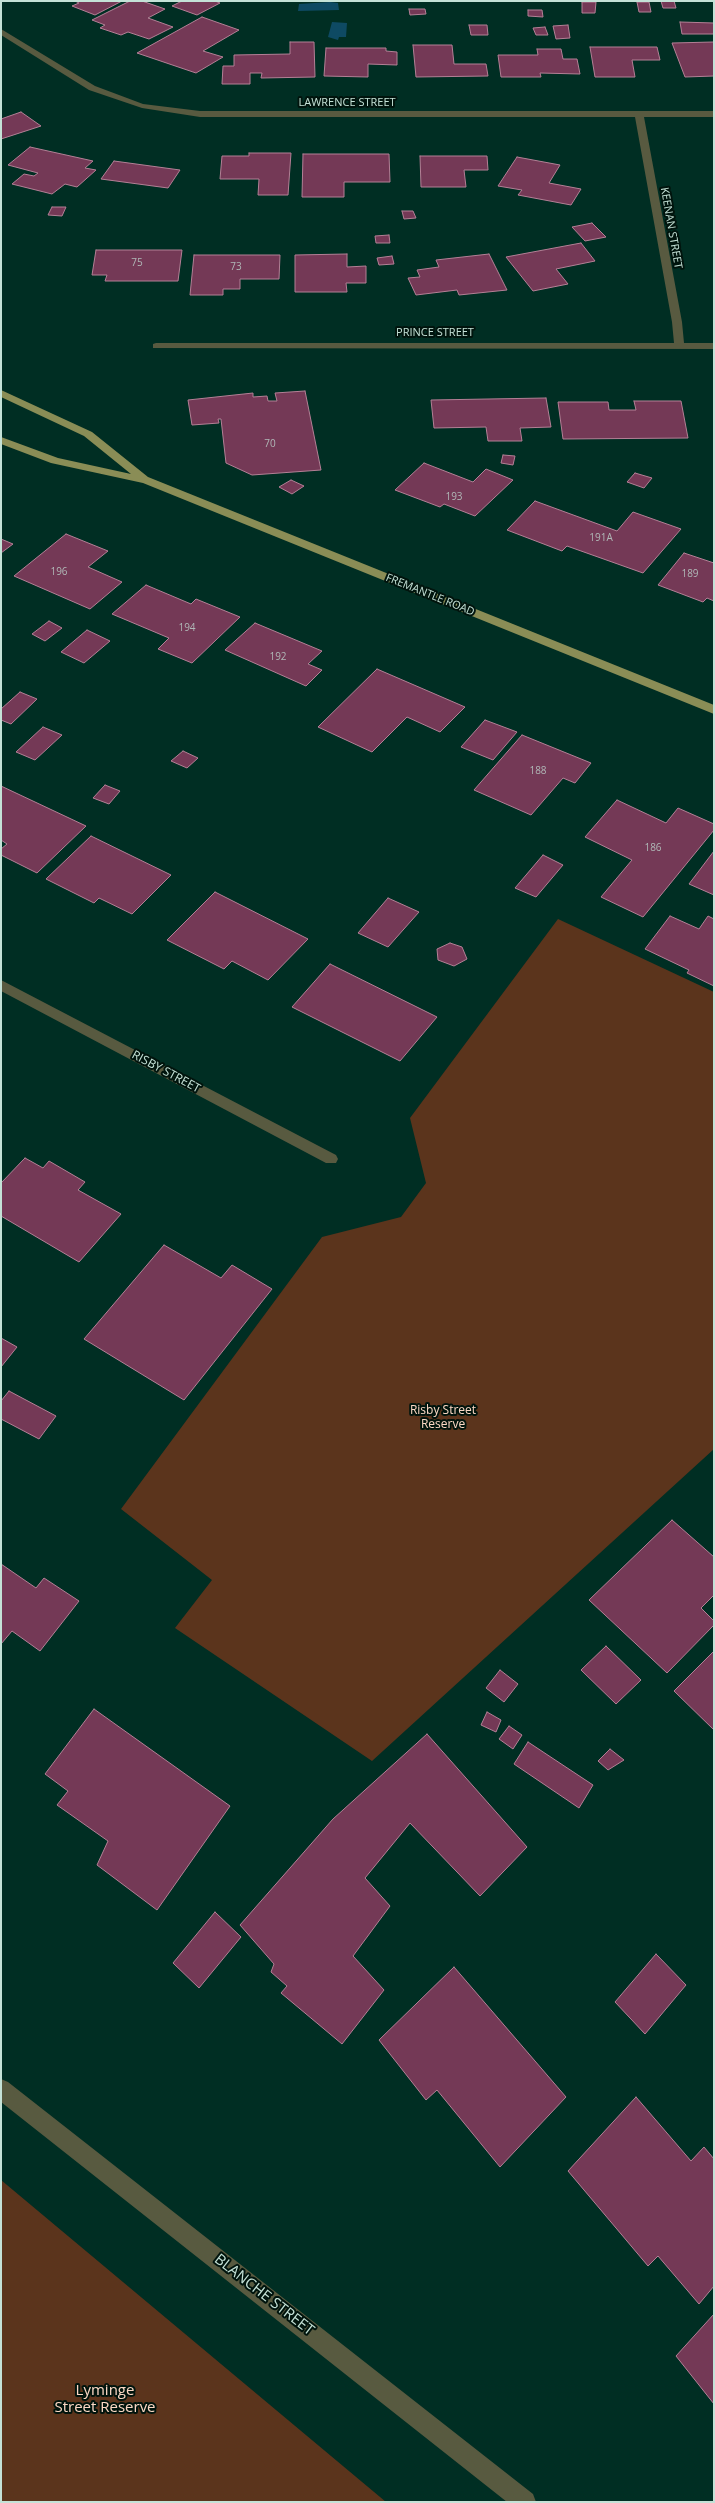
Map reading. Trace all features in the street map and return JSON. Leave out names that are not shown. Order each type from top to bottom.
[{"type":"main road","name":"FREMANTLE ROAD","points":[[1,393],[88,434],[146,480]]},
{"type":"main road","name":"FREMANTLE ROAD","points":[[1,440],[55,460],[146,480],[714,710]]},
{"type":"street","name":"LAWRENCE STREET","points":[[1,31],[92,88],[142,106],[200,114],[714,114]]},
{"type":"street","name":"KEENAN STREET","points":[[639,114],[677,322],[679,346]]},
{"type":"street","name":"PRINCE STREET","points":[[156,346],[714,346]]},
{"type":"street","name":"RISBY STREET","points":[[1,984],[331,1159]]},
{"type":"street","name":"BLANCHE STREET","points":[[1,2089],[526,2502]]},
{"type":"green space","name":"Risby Street Reserve","points":[[558,919],[714,992],[714,1449],[372,1761],[175,1628],[212,1580],[121,1509],[322,1237],[401,1217],[426,1183],[410,1118]]},
{"type":"green space","name":"Lyminge Street Reserve","points":[[1,2180],[386,2502],[1,2502]]},
{"type":"water","points":[[338,3],[339,10],[298,11],[299,4]]},
{"type":"water","points":[[332,22],[347,23],[346,37],[339,37],[338,40],[328,37]]},
{"type":"building","points":[[75,1],[122,1],[95,15],[72,6],[79,3]]},
{"type":"building","points":[[130,1],[142,1],[165,9],[148,18],[173,27],[149,39],[128,32],[121,35],[100,28],[105,25],[92,20]]},
{"type":"building","points":[[182,1],[215,1],[220,3],[197,15],[172,6]]},
{"type":"building","points":[[661,1],[674,1],[676,8],[663,8]]},
{"type":"building","points":[[582,2],[596,2],[595,13],[582,13]]},
{"type":"building","points":[[637,2],[649,2],[651,12],[639,12]]},
{"type":"building","points":[[409,9],[425,9],[426,14],[410,15]]},
{"type":"building","points":[[528,10],[542,10],[543,17],[528,16]]},
{"type":"building","points":[[202,17],[239,30],[203,51],[223,57],[196,73],[137,53]]},
{"type":"building","points":[[680,22],[714,23],[714,34],[682,34]]},
{"type":"building","points":[[469,25],[487,25],[488,35],[471,35]]},
{"type":"building","points":[[568,25],[570,38],[556,39],[553,26]]},
{"type":"building","points":[[545,27],[548,35],[536,35],[533,28]]},
{"type":"building","points":[[290,42],[314,42],[315,77],[261,78],[262,73],[250,73],[250,84],[222,84],[223,66],[234,66],[234,55],[290,54]]},
{"type":"building","points":[[714,42],[714,76],[685,77],[672,43]]},
{"type":"building","points":[[413,45],[452,45],[454,64],[486,64],[488,76],[416,77]]},
{"type":"building","points":[[590,47],[657,47],[660,60],[632,60],[635,77],[595,77]]},
{"type":"building","points":[[326,48],[386,48],[386,51],[397,52],[397,65],[368,64],[368,77],[324,76]]},
{"type":"building","points":[[537,49],[561,49],[563,59],[577,59],[580,74],[540,73],[541,77],[501,77],[498,55],[538,55]]},
{"type":"building","points":[[21,112],[41,126],[1,139],[1,119]]},
{"type":"building","points":[[30,147],[93,161],[85,168],[96,170],[77,187],[65,184],[52,194],[12,184],[24,174],[34,176],[38,173],[8,165]]},
{"type":"building","points":[[249,153],[291,153],[288,195],[258,195],[259,179],[220,179],[222,156],[249,156]]},
{"type":"building","points":[[303,154],[389,154],[390,182],[344,182],[344,197],[302,197]]},
{"type":"building","points":[[420,156],[487,156],[488,170],[464,170],[466,187],[421,187]]},
{"type":"building","points":[[517,157],[560,165],[549,183],[581,189],[571,205],[518,195],[522,190],[498,186]]},
{"type":"building","points":[[114,161],[180,170],[168,188],[101,179]]},
{"type":"building","points":[[52,207],[66,207],[62,216],[48,215]]},
{"type":"building","points":[[402,211],[413,211],[416,218],[404,219]]},
{"type":"building","points":[[592,223],[606,237],[585,241],[572,227]]},
{"type":"building","points":[[389,235],[390,243],[376,243],[375,236]]},
{"type":"building","points":[[581,243],[595,261],[556,269],[568,284],[533,291],[506,257]]},
{"type":"building","points":[[96,250],[182,250],[178,281],[105,281],[107,275],[92,275]]},
{"type":"building","points":[[347,254],[347,267],[366,266],[366,283],[346,283],[347,292],[295,292],[295,255]]},
{"type":"building","points":[[489,254],[507,290],[459,295],[457,290],[416,295],[408,278],[420,277],[417,270],[439,267],[436,260]]},
{"type":"building","points":[[194,255],[280,255],[279,279],[240,279],[240,289],[223,289],[223,295],[190,295]]},
{"type":"building","points":[[392,256],[394,264],[379,265],[377,258]]},
{"type":"building","points":[[305,391],[321,470],[252,475],[226,463],[221,419],[218,419],[219,423],[192,425],[188,400],[253,393],[253,397],[267,396],[268,401],[277,401],[275,393]]},
{"type":"building","points":[[546,398],[551,427],[520,428],[522,441],[488,441],[486,427],[434,428],[431,400]]},
{"type":"building","points":[[634,401],[681,401],[688,438],[563,439],[558,402],[608,402],[609,410],[636,410]]},
{"type":"building","points":[[503,455],[515,456],[513,465],[501,463]]},
{"type":"building","points":[[424,463],[473,482],[486,469],[513,480],[475,516],[444,504],[440,507],[395,490]]},
{"type":"building","points":[[635,473],[652,478],[644,488],[627,482]]},
{"type":"building","points":[[291,480],[304,486],[292,494],[279,487]]},
{"type":"building","points":[[535,501],[617,531],[633,512],[681,529],[643,573],[567,546],[562,551],[507,530]]},
{"type":"building","points":[[66,534],[108,551],[88,567],[122,582],[90,609],[14,576]]},
{"type":"building","points":[[1,539],[13,544],[1,553]]},
{"type":"building","points":[[684,553],[714,563],[714,601],[707,598],[703,602],[658,585]]},
{"type":"building","points":[[146,585],[191,604],[196,599],[240,617],[192,663],[158,649],[169,638],[112,614]]},
{"type":"building","points":[[49,621],[62,628],[45,641],[32,634]]},
{"type":"building","points":[[255,623],[322,651],[308,664],[322,670],[306,686],[225,650]]},
{"type":"building","points":[[87,630],[110,641],[84,663],[61,652]]},
{"type":"building","points":[[377,669],[465,707],[440,732],[407,717],[372,752],[318,727]]},
{"type":"building","points":[[20,692],[37,699],[11,724],[1,720],[1,709]]},
{"type":"building","points":[[485,720],[517,732],[493,760],[461,747]]},
{"type":"building","points":[[43,727],[62,735],[35,760],[16,752]]},
{"type":"building","points":[[522,735],[591,763],[575,783],[563,778],[531,815],[474,790]]},
{"type":"building","points":[[183,751],[198,758],[187,768],[171,761]]},
{"type":"building","points":[[105,785],[120,791],[109,804],[93,798]]},
{"type":"building","points":[[1,786],[86,826],[37,873],[1,855],[1,849],[7,844],[1,840]]},
{"type":"building","points":[[617,800],[666,823],[678,808],[714,824],[714,830],[643,917],[601,897],[632,860],[585,837]]},
{"type":"building","points":[[91,836],[171,875],[132,914],[99,898],[94,903],[46,879]]},
{"type":"building","points":[[714,851],[714,895],[689,884]]},
{"type":"building","points":[[543,855],[563,865],[536,897],[515,888]]},
{"type":"building","points":[[215,892],[308,939],[268,980],[232,961],[224,969],[167,940]]},
{"type":"building","points":[[388,898],[419,912],[388,947],[358,933]]},
{"type":"building","points":[[670,916],[699,929],[708,916],[714,919],[714,986],[687,973],[689,970],[645,949]]},
{"type":"building","points":[[450,943],[462,947],[467,959],[454,966],[438,960],[437,949]]},
{"type":"building","points":[[330,964],[437,1017],[400,1061],[292,1007]]},
{"type":"building","points":[[25,1158],[43,1168],[49,1161],[85,1182],[78,1190],[121,1214],[79,1262],[1,1216],[1,1183]]},
{"type":"building","points":[[164,1245],[221,1278],[232,1265],[272,1289],[184,1400],[84,1339]]},
{"type":"building","points":[[1,1338],[17,1347],[1,1367]]},
{"type":"building","points":[[9,1391],[56,1416],[39,1439],[1,1419],[1,1401]]},
{"type":"building","points":[[672,1520],[714,1557],[714,1595],[701,1608],[714,1621],[714,1625],[667,1673],[589,1600]]},
{"type":"building","points":[[1,1564],[36,1588],[44,1578],[79,1601],[40,1651],[12,1631],[1,1644]]},
{"type":"building","points":[[606,1646],[641,1680],[616,1704],[581,1670]]},
{"type":"building","points":[[714,1651],[714,1730],[674,1691]]},
{"type":"building","points":[[500,1670],[518,1684],[504,1702],[486,1688]]},
{"type":"building","points":[[94,1709],[230,1806],[157,1910],[97,1865],[108,1841],[57,1805],[68,1791],[45,1774]]},
{"type":"building","points":[[487,1712],[501,1720],[496,1732],[481,1725]]},
{"type":"building","points":[[509,1726],[522,1735],[513,1749],[499,1739]]},
{"type":"building","points":[[427,1734],[527,1847],[480,1896],[410,1823],[365,1878],[390,1906],[353,1956],[384,1990],[342,2044],[281,1993],[287,1986],[271,1972],[274,1964],[240,1925],[333,1819]]},
{"type":"building","points":[[528,1742],[593,1785],[579,1808],[514,1764]]},
{"type":"building","points":[[610,1749],[624,1760],[608,1770],[598,1761]]},
{"type":"building","points":[[215,1912],[241,1937],[199,1988],[173,1963]]},
{"type":"building","points":[[656,1954],[686,1985],[645,2034],[615,2002]]},
{"type":"building","points":[[454,1967],[566,2097],[500,2167],[437,2090],[426,2100],[379,2040]]},
{"type":"building","points":[[636,2097],[691,2161],[704,2147],[714,2159],[714,2286],[699,2304],[658,2256],[648,2266],[568,2171]]},
{"type":"building","points":[[714,2314],[714,2404],[676,2356]]}]
